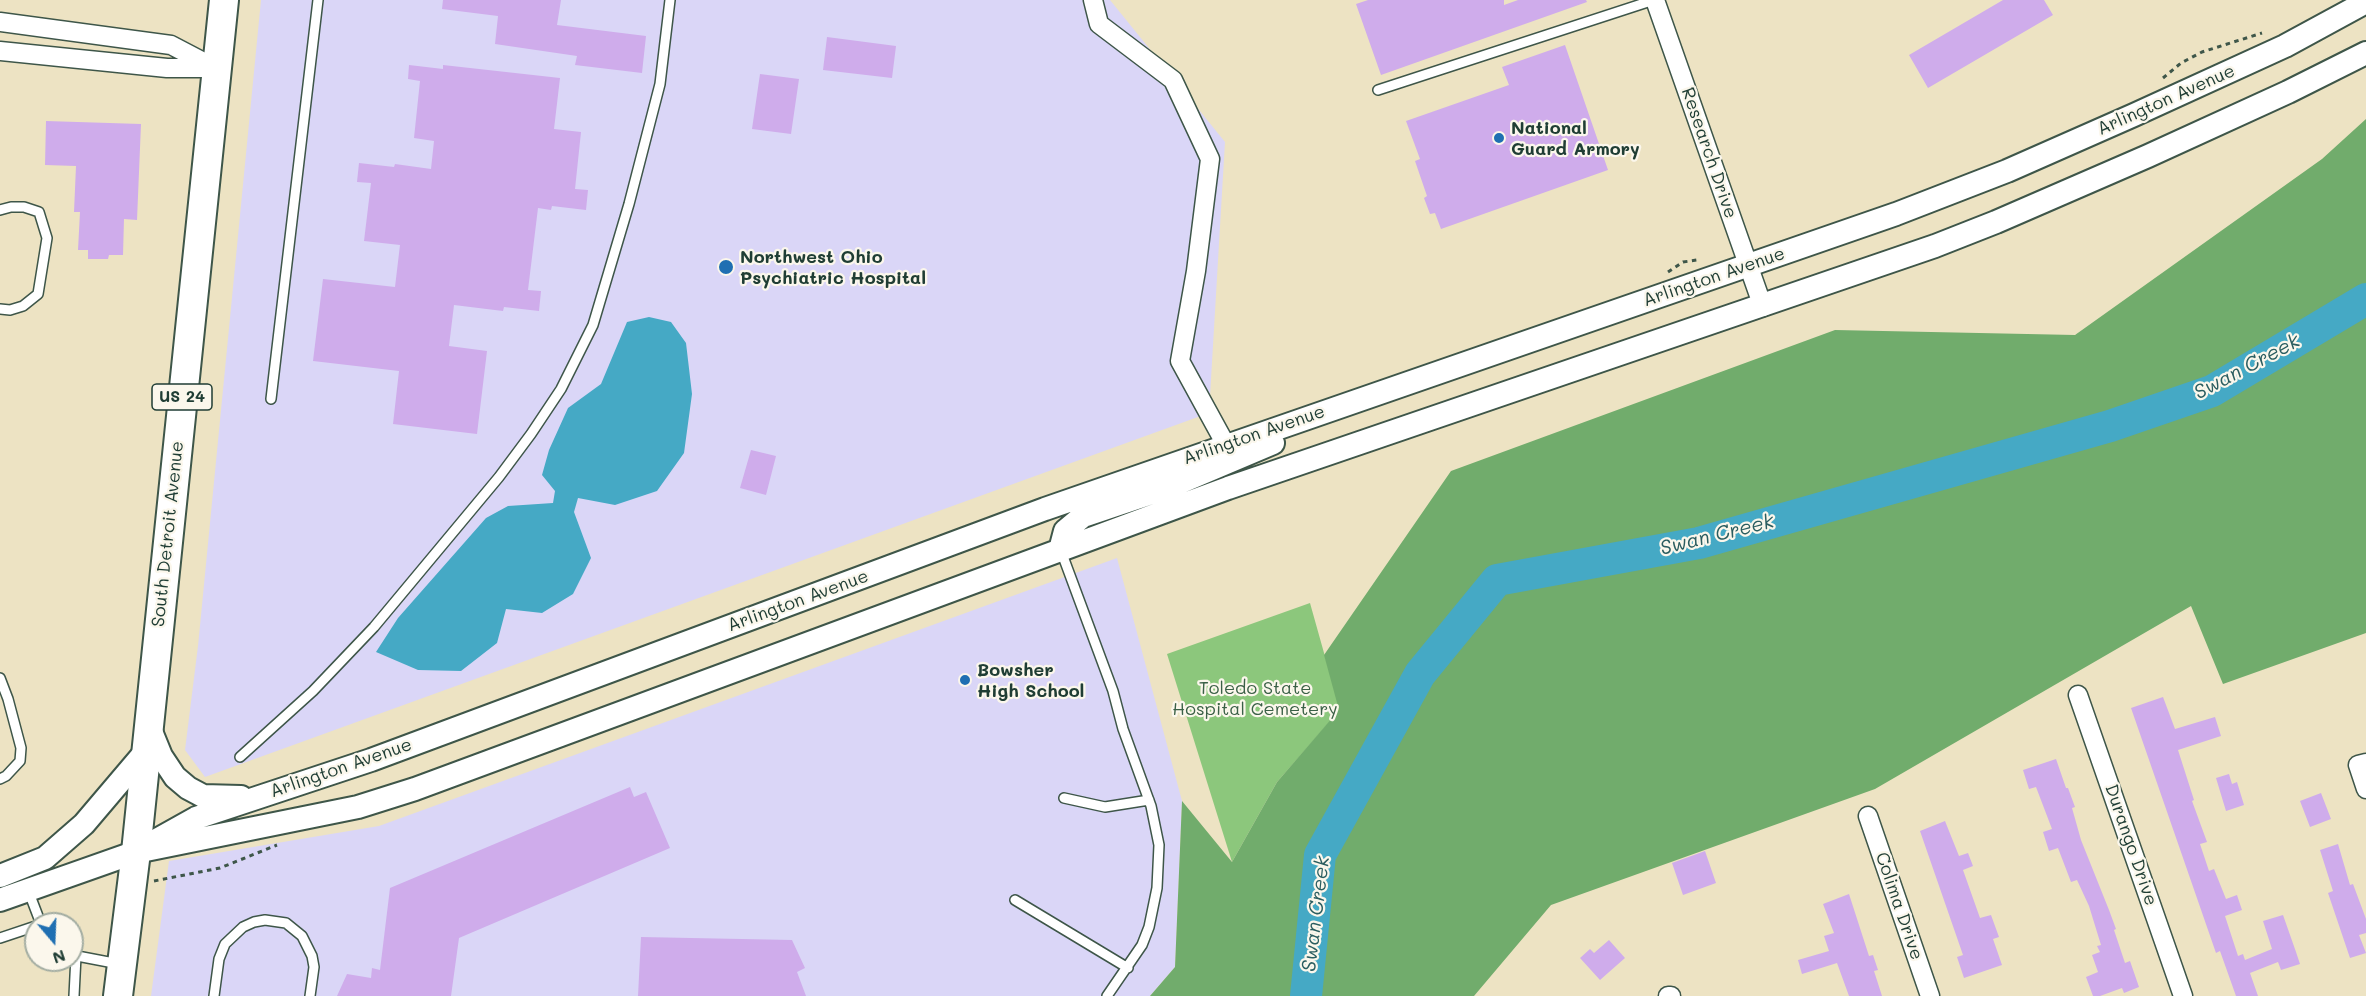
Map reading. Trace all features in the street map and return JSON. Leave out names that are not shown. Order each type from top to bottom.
[{"type":"main road","name":"South Detroit Avenue","points":[[118,996],[136,852],[215,68],[224,0]]},
{"type":"street","points":[[1093,0],[1099,24],[1173,80],[1210,159],[1196,271],[1180,361],[1226,445]]},
{"type":"street","name":"Research Drive","points":[[1655,0],[1763,307]]},
{"type":"street","name":"Arlington Avenue","points":[[136,852],[196,818],[370,760],[1024,517],[1896,214],[2007,171],[2285,46],[2366,2]]},
{"type":"street","points":[[0,22],[171,45],[215,68]]},
{"type":"street","points":[[0,51],[167,68],[215,68]]},
{"type":"street","name":"Arlington Avenue","points":[[0,900],[136,852],[358,807],[415,789],[1228,488],[1763,307],[1935,246],[1996,222],[2277,97],[2366,52]]},
{"type":"street","points":[[1060,550],[1065,531],[1083,516],[1169,487],[1282,440],[1399,402],[1516,345]]},
{"type":"street","name":"Durango Drive","points":[[2078,695],[2184,996]]},
{"type":"street","points":[[0,876],[45,858],[84,824],[147,739],[162,756],[175,777],[188,788],[203,796],[257,797]]},
{"type":"street","points":[[2362,764],[2366,789]]},
{"type":"street","name":"Colima Drive","points":[[1868,816],[1930,996]]},
{"type":"lane","points":[[271,399],[318,0]]},
{"type":"lane","points":[[240,757],[313,691],[374,627],[499,477],[561,389],[593,325],[630,204],[660,84],[670,0]]},
{"type":"lane","points":[[1378,90],[1655,0]]},
{"type":"lane","points":[[0,210],[24,207],[39,212],[47,238],[38,294],[24,306],[10,310],[0,309]]},
{"type":"lane","points":[[1060,550],[1113,691],[1123,729],[1149,800],[1159,845],[1157,888],[1149,927],[1142,945],[1107,996]]},
{"type":"lane","points":[[0,678],[21,748],[20,761],[0,779]]},
{"type":"lane","points":[[1064,798],[1106,807],[1149,800]]},
{"type":"lane","points":[[28,890],[36,912]]},
{"type":"lane","points":[[1016,900],[1128,968]]},
{"type":"lane","points":[[214,996],[219,959],[225,944],[232,935],[254,922],[277,920],[295,929],[308,946],[314,967],[310,996]]},
{"type":"lane","points":[[0,938],[24,930]]},
{"type":"lane","points":[[84,958],[121,964]]},
{"type":"lane","points":[[74,972],[74,996]]},
{"type":"path","points":[[2155,85],[2181,63],[2202,52],[2264,32]]},
{"type":"shaded area","name":"Northwest Ohio Psychiatric Hospital","points":[[261,0],[1110,0],[1225,142],[1209,413],[205,777],[185,750],[198,646]]},
{"type":"shaded area","name":"Bowsher High School","points":[[1117,558],[1182,801],[1175,967],[1150,996],[151,996],[169,861],[379,826]]},
{"type":"green space","points":[[2366,119],[2366,633],[2223,684],[2191,606],[1875,789],[1551,905],[1474,996],[1150,996],[1175,967],[1182,801],[1232,862],[1277,782],[1339,710],[1324,655],[1451,471],[1835,330],[2075,335],[2322,159]]},
{"type":"green space","name":"Toledo State Hospital Cemetery","points":[[1310,603],[1340,710],[1277,782],[1232,862],[1167,654]]},
{"type":"water","points":[[649,317],[671,322],[686,343],[692,394],[684,453],[657,491],[615,505],[578,498],[574,512],[591,558],[573,594],[542,613],[506,609],[497,643],[461,671],[418,670],[376,652],[398,618],[486,518],[508,506],[553,503],[555,491],[542,475],[549,450],[568,408],[601,384],[627,322]]},
{"type":"building","points":[[443,0],[561,0],[557,25],[646,36],[642,73],[575,65],[577,56],[495,44],[498,16],[442,9]]},
{"type":"building","points":[[1368,0],[1504,0],[1504,5],[1518,0],[1586,0],[1587,2],[1381,75],[1356,4]]},
{"type":"building","points":[[2003,0],[2044,0],[2053,15],[1928,88],[1909,55]]},
{"type":"building","points":[[827,37],[896,46],[892,78],[823,70]]},
{"type":"building","name":"National Guard Armory","points":[[1565,45],[1608,170],[1441,229],[1435,213],[1430,214],[1424,198],[1427,196],[1415,161],[1420,159],[1406,121],[1509,85],[1502,67]]},
{"type":"building","points":[[409,65],[443,69],[443,65],[560,78],[554,129],[581,132],[575,189],[588,190],[586,210],[552,206],[551,210],[538,208],[528,290],[541,291],[539,311],[504,307],[503,311],[454,305],[449,346],[487,351],[477,434],[393,424],[399,371],[313,361],[323,279],[395,287],[400,245],[364,241],[371,183],[357,182],[359,163],[394,167],[395,164],[431,169],[434,141],[414,138],[420,81],[408,79]]},
{"type":"building","points":[[760,74],[799,79],[791,134],[752,129]]},
{"type":"building","points":[[46,121],[141,124],[137,220],[124,219],[123,255],[109,255],[108,259],[88,259],[88,250],[78,250],[80,212],[74,212],[76,166],[45,165]]},
{"type":"building","points":[[751,450],[776,456],[766,495],[740,488]]},
{"type":"building","points":[[2163,697],[2175,729],[2215,717],[2221,736],[2178,750],[2194,800],[2192,801],[2207,842],[2200,844],[2209,871],[2214,869],[2226,899],[2237,895],[2242,910],[2225,916],[2238,956],[2243,954],[2245,960],[2272,949],[2263,921],[2283,915],[2300,964],[2281,970],[2278,962],[2250,973],[2258,996],[2236,996],[2220,951],[2216,953],[2131,708]]},
{"type":"building","points":[[2056,759],[2075,807],[2072,808],[2081,840],[2116,929],[2114,930],[2125,963],[2130,961],[2139,987],[2124,993],[2122,988],[2100,996],[2093,996],[2086,977],[2098,972],[2092,955],[2100,952],[2097,946],[2101,945],[2089,906],[2077,880],[2071,882],[2058,848],[2049,851],[2043,832],[2052,829],[2036,787],[2029,789],[2023,770]]},
{"type":"building","points":[[2229,774],[2232,784],[2237,782],[2244,805],[2226,811],[2216,778]]},
{"type":"building","points":[[630,787],[634,797],[646,792],[670,848],[459,938],[451,996],[337,996],[347,974],[371,978],[372,968],[380,970],[390,888]]},
{"type":"building","points":[[2321,793],[2331,819],[2310,827],[2300,801]]},
{"type":"building","points":[[1945,821],[1959,856],[1968,853],[1973,866],[1963,870],[1980,918],[1991,915],[1999,937],[1993,939],[2002,965],[1964,978],[1957,957],[1963,955],[1920,831]]},
{"type":"building","points":[[2338,844],[2350,885],[2353,884],[2366,919],[2366,933],[2359,935],[2366,953],[2350,958],[2328,893],[2333,891],[2320,850]]},
{"type":"building","points":[[1705,851],[1716,883],[1683,895],[1672,863]]},
{"type":"building","points":[[1849,894],[1869,956],[1873,955],[1878,970],[1874,971],[1882,996],[1849,996],[1837,963],[1802,974],[1798,960],[1829,951],[1824,936],[1834,933],[1823,904]]},
{"type":"building","points":[[641,937],[792,940],[805,968],[797,972],[806,996],[638,996]]},
{"type":"building","points":[[1609,940],[1625,958],[1600,980],[1580,958],[1590,949],[1594,953]]},
{"type":"waterway","name":"Swan Creek","points":[[1306,996],[1320,855],[1420,674],[1497,580],[1699,543],[2110,426],[2212,391],[2366,299]]},
{"type":"place","name":"National Guard Armory","points":[[1499,138]]},
{"type":"place","name":"Northwest Ohio Psychiatric Hospital","points":[[726,267]]},
{"type":"place","name":"Bowsher High School","points":[[965,680]]}]
